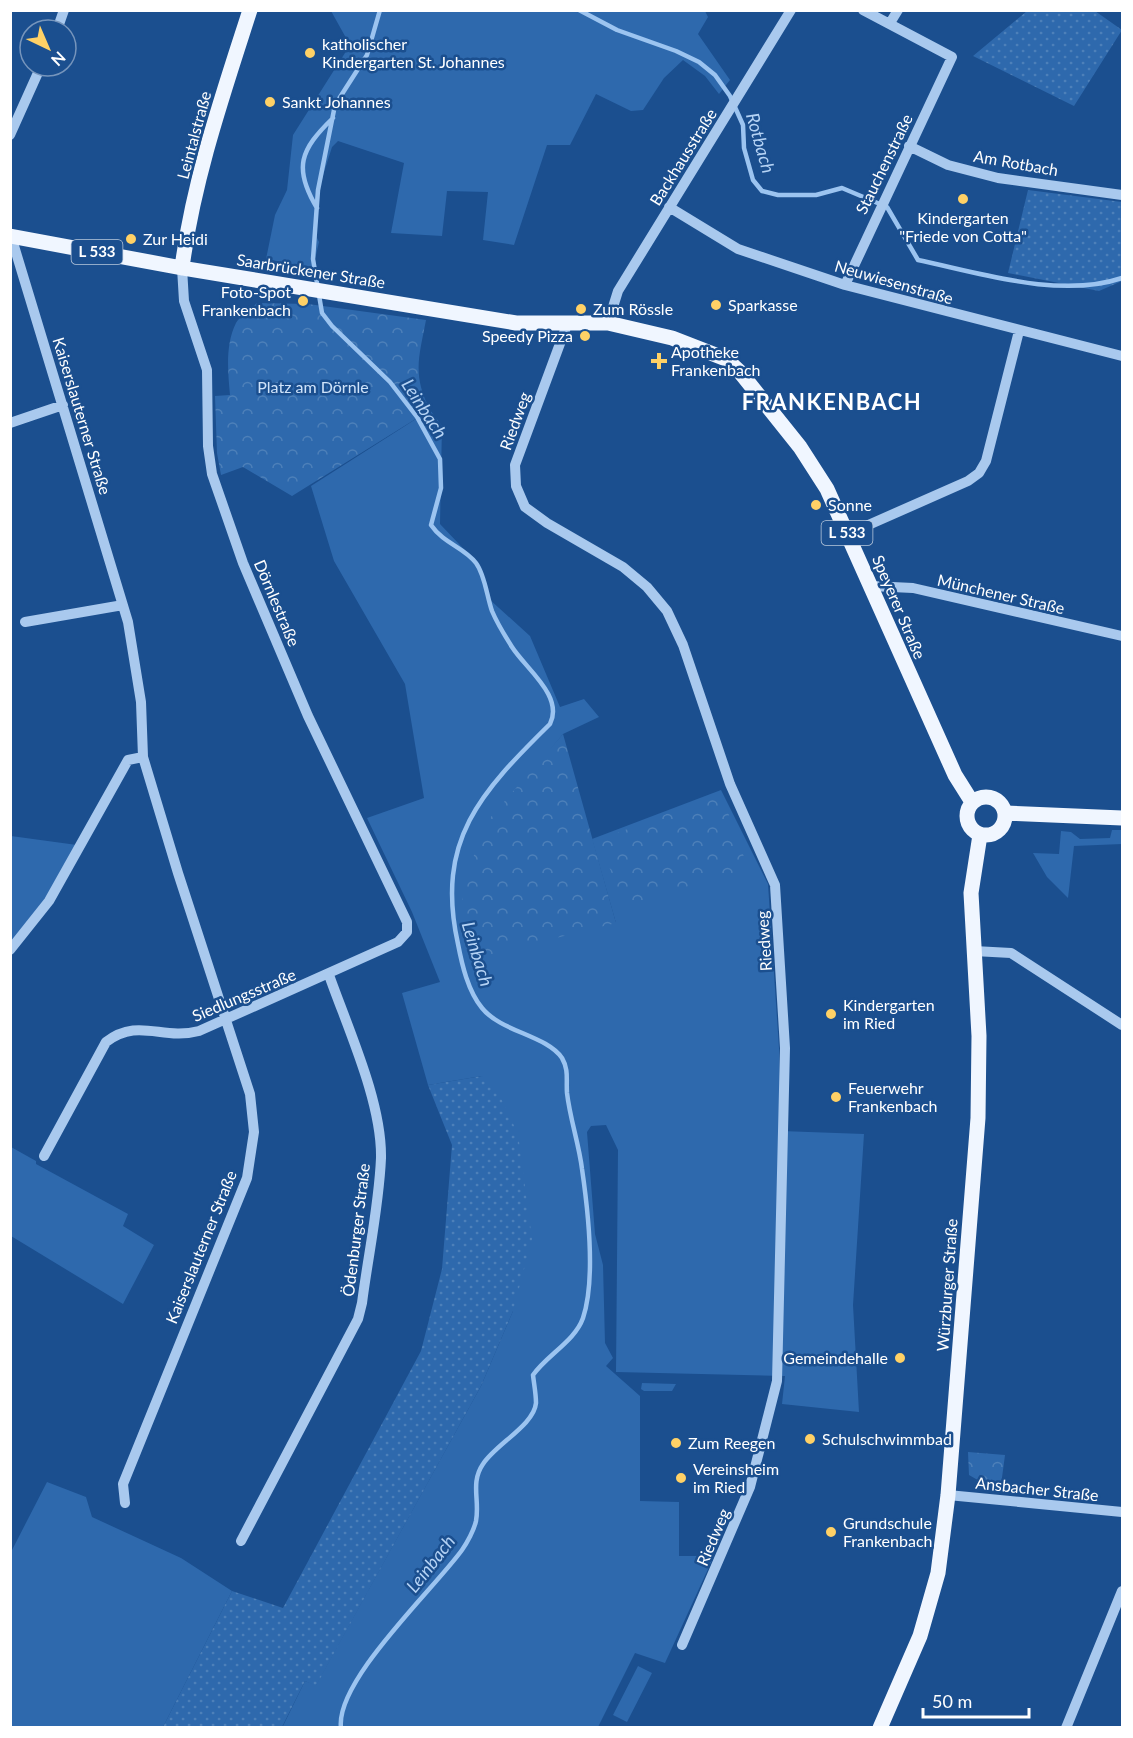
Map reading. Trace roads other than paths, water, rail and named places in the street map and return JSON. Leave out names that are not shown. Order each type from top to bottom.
[{"type":"main road","name":"Leintalstraße","points":[[182,268],[186,238],[246,11]]},
{"type":"main road","name":"Saarbrückener Straße","points":[[11,236],[182,268],[516,323],[608,323]]},
{"type":"main road","name":"Speyerer Straße","points":[[608,323],[664,336],[726,359],[740,372],[800,447],[827,489],[955,775],[972,802]]},
{"type":"main road","points":[[988,796],[1002,805],[1005,813],[1003,826],[998,831],[981,835],[971,829],[967,822],[967,812],[972,802],[988,796]]},
{"type":"main road","points":[[1005,813],[1122,818]]},
{"type":"main road","name":"Würzburger Straße","points":[[880,1728],[920,1636],[938,1573],[948,1495],[978,1118],[979,1036],[971,893],[981,835]]},
{"type":"street","name":"Backhausstraße","points":[[608,323],[617,293],[791,10]]},
{"type":"street","points":[[863,10],[890,23],[898,10]]},
{"type":"street","name":"Stauchenstraße","points":[[844,285],[952,57],[890,23]]},
{"type":"street","points":[[10,135],[36,78]]},
{"type":"street","name":"Am Rotbach","points":[[909,146],[948,165],[998,178],[1122,195]]},
{"type":"street","name":"Neuwiesenstraße","points":[[669,207],[738,249],[844,285],[1122,356]]},
{"type":"street","name":"Kaiserslauterner Straße","points":[[11,236],[123,604],[136,663],[142,757],[177,873],[250,1094],[254,1132],[247,1178],[123,1484],[125,1503]]},
{"type":"street","name":"Dörnlestraße","points":[[182,268],[184,301],[207,370],[208,446],[212,474],[255,590],[308,716],[407,922],[407,932]]},
{"type":"street","name":"Riedweg","points":[[568,322],[515,465],[516,486],[525,507],[547,523],[624,567],[647,587],[666,611],[683,645],[730,784],[775,885],[785,1048],[777,1381],[750,1487],[682,1645]]},
{"type":"street","points":[[848,534],[979,474],[986,461],[1019,331]]},
{"type":"street","points":[[10,423],[63,405]]},
{"type":"street","name":"Münchener Straße","points":[[871,586],[913,588],[1122,636]]},
{"type":"street","points":[[25,622],[123,604]]},
{"type":"street","points":[[10,950],[49,901],[128,760],[142,757]]},
{"type":"street","name":"Siedlungsstraße","points":[[44,1156],[106,1042],[119,1032],[134,1028],[186,1035],[329,975],[398,942],[407,932]]},
{"type":"street","points":[[974,951],[1011,953],[1122,1025]]},
{"type":"street","name":"Ödenburger Straße","points":[[241,1541],[358,1319],[362,1303],[381,1158],[374,1105],[329,975]]},
{"type":"street","name":"Ansbacher Straße","points":[[948,1495],[1122,1512]]},
{"type":"street","points":[[1066,1728],[1122,1591]]},
{"type":"waterway","name":"Leinbach","points":[[341,1728],[343,1708],[353,1686],[369,1661],[449,1567],[468,1540],[476,1521],[476,1485],[479,1471],[489,1457],[522,1427],[534,1411],[536,1403],[533,1375],[574,1334],[579,1326],[587,1302],[590,1265],[581,1160],[568,1103],[564,1062],[555,1050],[500,1023],[482,1008],[469,986],[464,969],[453,907],[453,875],[459,847],[469,820],[503,772],[550,724],[553,714],[552,703],[542,683],[512,647],[499,625],[476,563],[466,553],[442,537],[431,525],[441,488],[440,459],[417,417],[390,382],[332,326],[322,313],[313,259],[318,190],[335,105],[367,55],[380,10]]},
{"type":"waterway","name":"Rotbach","points":[[579,10],[617,30],[676,51],[699,62],[715,75],[730,96],[743,125],[744,148],[753,180],[762,191],[778,195],[816,195],[842,188],[887,207],[918,260],[993,277],[1047,285],[1098,284],[1122,278]]},
{"type":"waterway","name":"Leinbach","points":[[317,208],[305,182],[304,160],[313,140],[333,118]]},
{"type":"place","name":"katholischer Kindergarten St. Johannes","points":[[310,53]]},
{"type":"place","name":"Sankt Johannes","points":[[270,102]]},
{"type":"place","name":"Kindergarten \"Friede von Cotta\"","points":[[963,199]]},
{"type":"place","name":"Zur Heidi","points":[[131,239]]},
{"type":"place","name":"Foto-Spot Frankenbach","points":[[303,301]]},
{"type":"place","name":"Sparkasse","points":[[716,305]]},
{"type":"place","name":"Zum Rössle","points":[[581,309]]},
{"type":"place","name":"Speedy Pizza","points":[[585,336]]},
{"type":"place","name":"Apotheke Frankenbach","points":[[659,361]]},
{"type":"place","name":"Sonne","points":[[816,505]]},
{"type":"place","name":"Kindergarten im Ried","points":[[831,1014]]},
{"type":"place","name":"Feuerwehr Frankenbach","points":[[836,1097]]},
{"type":"place","name":"Gemeindehalle","points":[[900,1358]]},
{"type":"place","name":"Schulschwimmbad","points":[[810,1439]]},
{"type":"place","name":"Zum Reegen","points":[[676,1443]]},
{"type":"place","name":"Vereinsheim im Ried","points":[[681,1478]]},
{"type":"place","name":"Grundschule Frankenbach","points":[[831,1532]]},
{"type":"district","name":"FRANKENBACH","points":[[832,402]]},
{"type":"park label","name":"Platz am Dörnle","points":[[313,387]]}]
